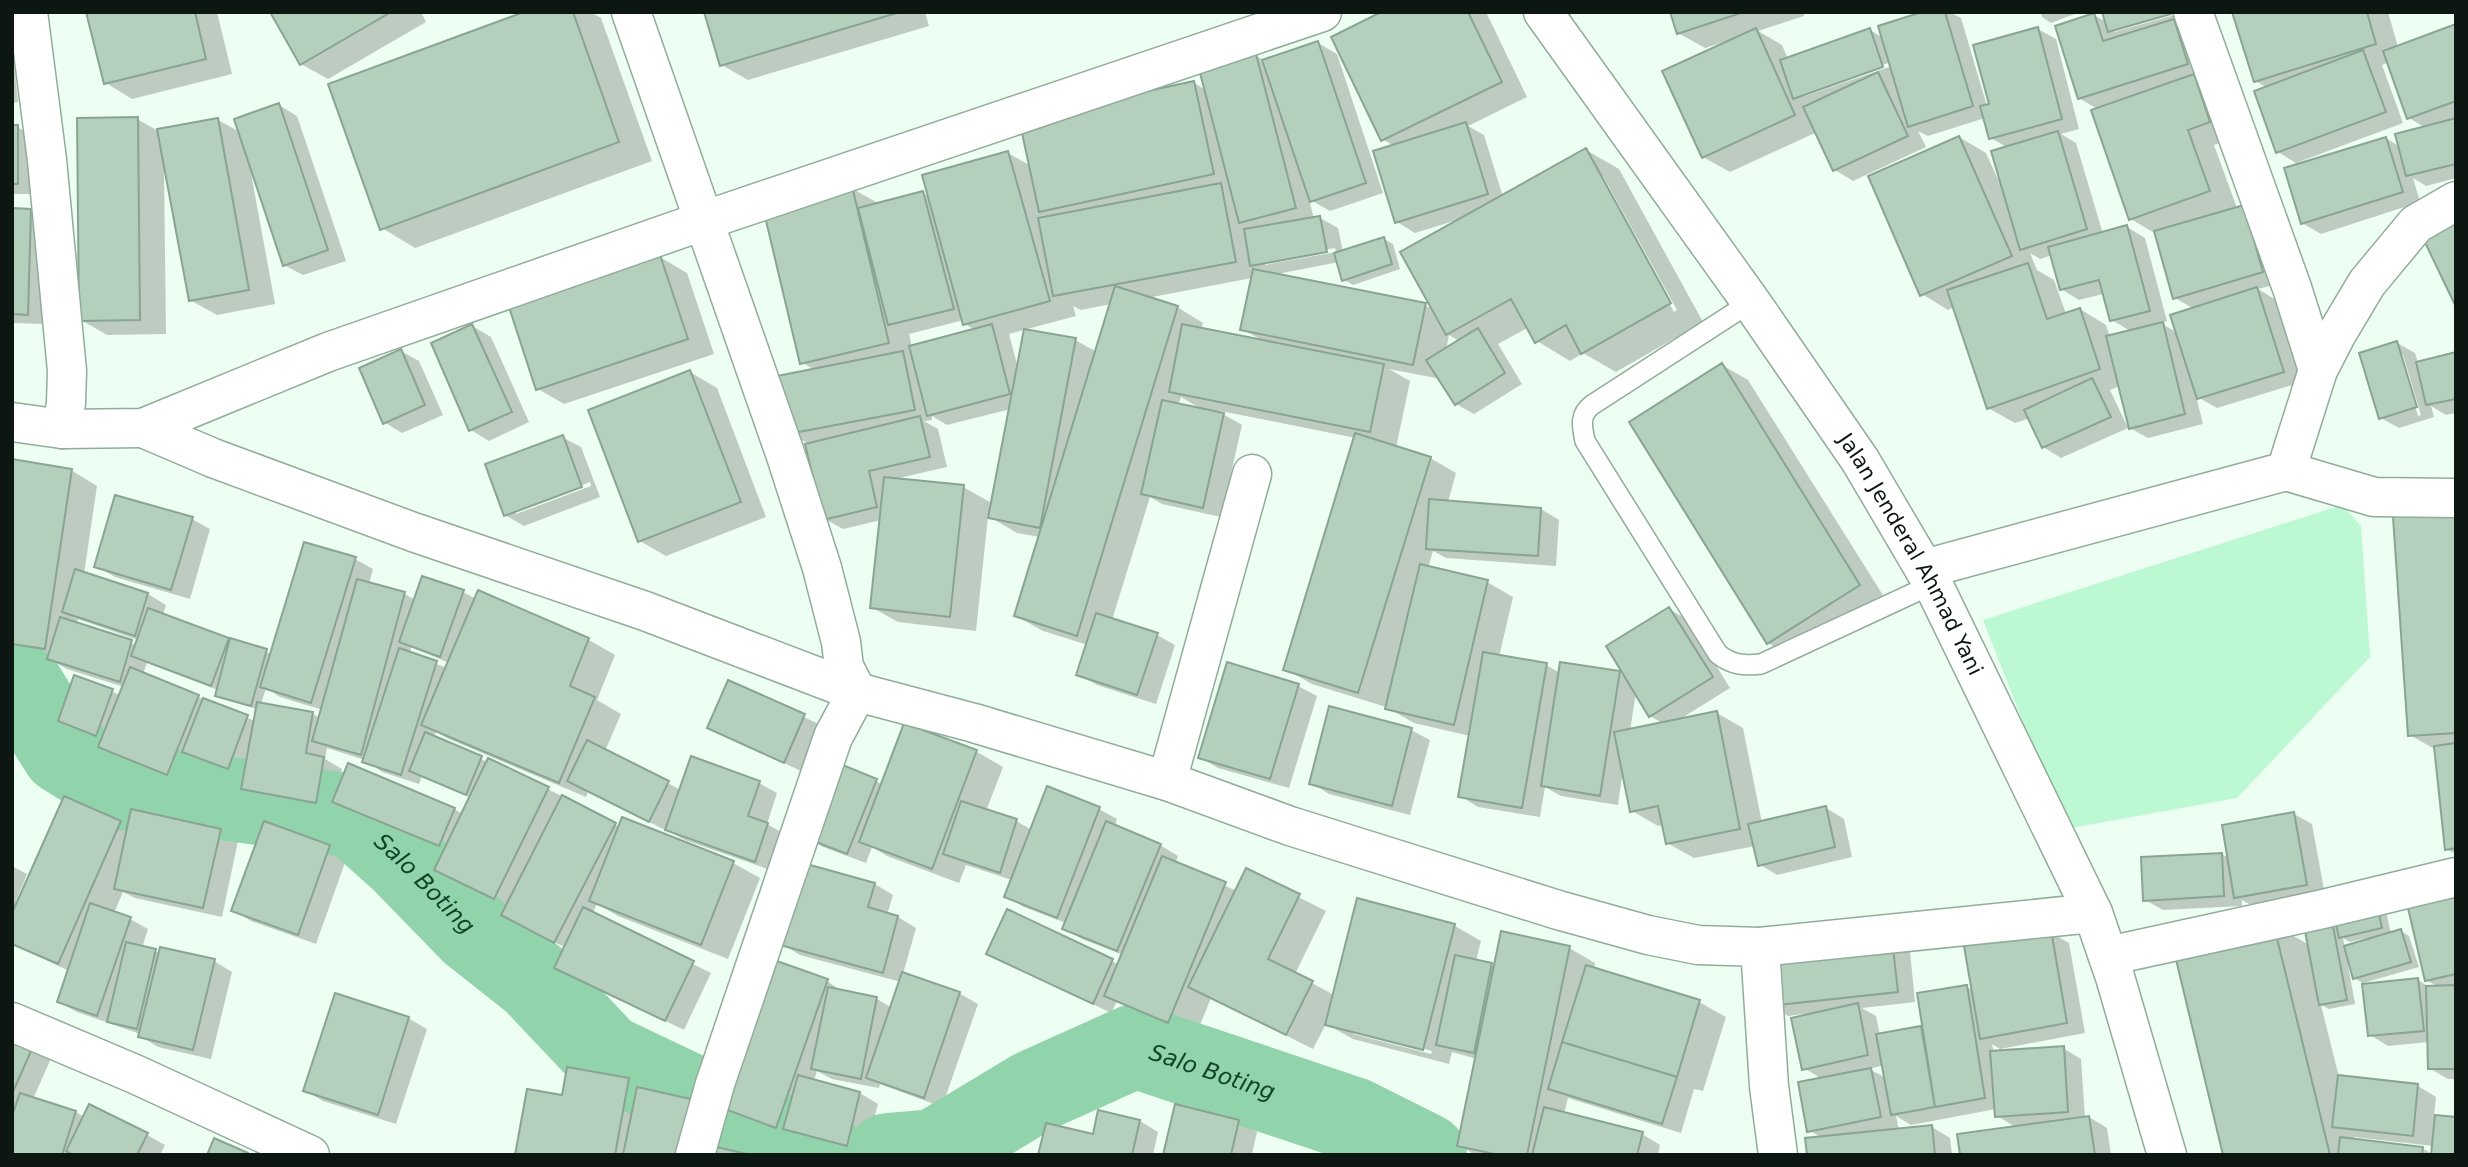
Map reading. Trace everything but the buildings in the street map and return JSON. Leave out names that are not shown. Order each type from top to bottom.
[{"type":"street","points":[[28,12],[47,160],[66,371],[66,403],[62,429]]},
{"type":"street","points":[[631,12],[786,456],[822,568],[845,667],[857,692]]},
{"type":"street","points":[[12,422],[62,429],[143,428],[328,352],[703,221],[1322,12]]},
{"type":"street","name":"Jalan Jenderal Ahmad Yani","points":[[1543,12],[1751,302],[1860,460],[1929,576],[2093,913],[2167,1155]]},
{"type":"street","points":[[2193,12],[2292,288],[2318,370]]},
{"type":"street","points":[[2286,471],[2318,370],[2367,283],[2416,224],[2456,201]]},
{"type":"street","points":[[143,428],[213,458],[400,528],[645,611],[857,692],[974,723],[1167,781],[1290,826],[1558,910],[1648,935],[1698,945],[1760,947],[2093,913]]},
{"type":"street","points":[[1929,576],[2286,471],[2374,497],[2456,498]]},
{"type":"street","points":[[1167,781],[1252,474]]},
{"type":"street","points":[[696,1150],[715,1084],[833,737],[857,692]]},
{"type":"street","points":[[2108,956],[2456,877]]},
{"type":"street","points":[[1760,947],[1769,1086],[1777,1155]]},
{"type":"street","points":[[12,1022],[137,1075],[310,1155]]},
{"type":"lane","points":[[1751,302],[1592,405],[1586,410],[1581,422],[1585,440],[1718,654],[1728,662],[1744,666],[1761,664],[1929,576]]},
{"type":"green space","points":[[2342,505],[2361,526],[2370,657],[2237,798],[2065,829],[1983,620]]},
{"type":"waterway","name":"Salo Boting","points":[[12,680],[23,688],[63,752],[121,788],[171,791],[354,816],[403,860],[472,931],[534,980],[606,1056],[724,1112],[824,1155]]},
{"type":"waterway","name":"Salo Boting","points":[[888,1155],[935,1151],[1033,1092],[1135,1046],[1353,1119],[1425,1155]]}]
